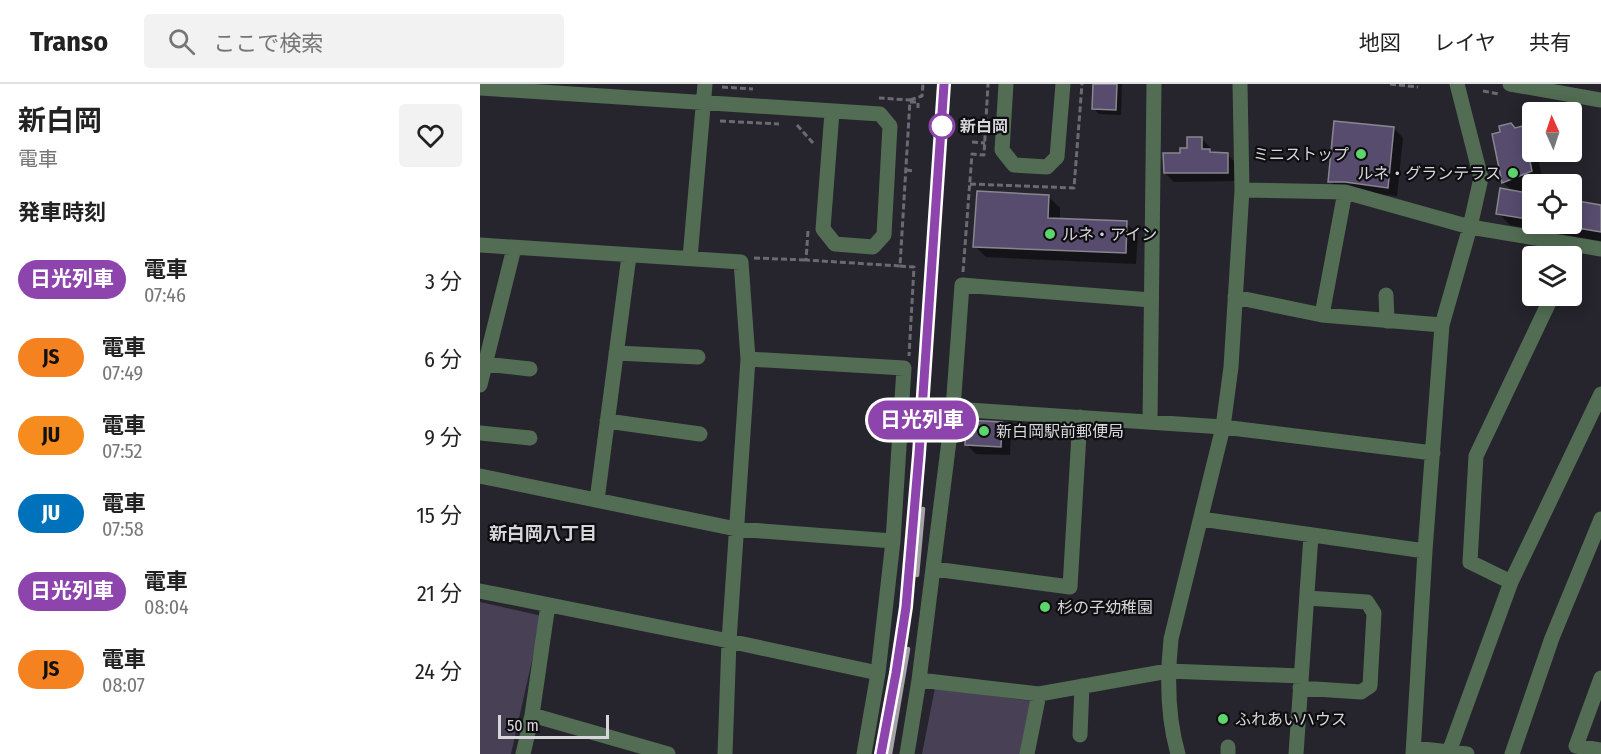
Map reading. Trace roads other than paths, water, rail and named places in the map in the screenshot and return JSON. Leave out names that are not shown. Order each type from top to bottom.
[{"type":"street","points":[[690,258],[705,84]]},
{"type":"street","points":[[1006,84],[1002,150],[1014,165],[1047,167],[1057,157],[1063,84]]},
{"type":"street","points":[[1150,422],[1154,84]]},
{"type":"street","points":[[1178,754],[1172,732],[1168,671],[1171,639],[1223,428],[1231,367],[1242,190],[1240,84]]},
{"type":"street","points":[[1457,84],[1481,178],[1470,227],[1442,326],[1425,551],[1414,751],[1467,754]]},
{"type":"street","points":[[1510,84],[1535,86],[1601,100]]},
{"type":"street","points":[[480,88],[880,114],[890,126],[884,235],[873,247],[835,244],[823,229],[832,112]]},
{"type":"street","points":[[1242,190],[1346,192],[1470,227],[1552,246]]},
{"type":"street","points":[[1322,315],[1346,192]]},
{"type":"street","points":[[480,245],[741,262],[748,359],[729,641],[725,754]]},
{"type":"street","points":[[480,385],[514,248]]},
{"type":"street","points":[[1582,250],[1601,249]]},
{"type":"street","points":[[597,500],[629,256]]},
{"type":"street","points":[[907,754],[934,569],[953,409],[962,285],[1151,300]]},
{"type":"street","points":[[1386,295],[1387,321]]},
{"type":"street","points":[[1235,297],[1322,315],[1442,326]]},
{"type":"street","points":[[1511,582],[1470,562],[1476,456],[1547,306]]},
{"type":"street","points":[[616,353],[698,357]]},
{"type":"street","points":[[748,359],[904,368],[894,541],[878,673],[864,754]]},
{"type":"street","points":[[485,364],[530,369]]},
{"type":"street","points":[[1449,752],[1511,582],[1601,394]]},
{"type":"street","points":[[953,409],[1223,428],[1433,453]]},
{"type":"street","points":[[934,569],[1070,587],[1080,417]]},
{"type":"street","points":[[607,421],[700,434]]},
{"type":"street","points":[[480,433],[530,438]]},
{"type":"street","points":[[480,476],[736,529],[894,541]]},
{"type":"street","points":[[1201,519],[1425,551]]},
{"type":"street","points":[[1512,754],[1552,638],[1601,519]]},
{"type":"street","points":[[1296,754],[1311,535]]},
{"type":"street","points":[[480,591],[878,673]]},
{"type":"street","points":[[919,680],[1039,694],[1168,671],[1301,682],[1361,692],[1370,686],[1374,613],[1367,602],[1307,598]]},
{"type":"street","points":[[523,754],[532,715],[548,604]]},
{"type":"street","points":[[1601,678],[1576,746],[1601,750]]},
{"type":"street","points":[[1080,735],[1082,686]]},
{"type":"street","points":[[1027,754],[1039,694]]},
{"type":"street","points":[[532,715],[668,754]]},
{"type":"railway","points":[[881,754],[897,663],[913,526],[944,84]]},
{"type":"railway","points":[[917,575],[923,509]]},
{"type":"railway","points":[[890,754],[908,649]]},
{"type":"train","name":"日光列車","points":[[881,754],[906,607],[919,454],[944,84]]},
{"type":"place","name":"新白岡","points":[[942,126]]},
{"type":"place","name":"ミニストップ","points":[[1361,154]]},
{"type":"place","name":"ルネ・グランテラス","points":[[1513,173]]},
{"type":"place","name":"ルネ・アイン","points":[[1050,234]]},
{"type":"place","name":"新白岡駅前郵便局","points":[[984,431]]},
{"type":"place","name":"杉の子幼稚園","points":[[1045,607]]},
{"type":"place","name":"ふれあいハウス","points":[[1223,719]]},
{"type":"district","name":"新白岡八丁目","points":[[543,534]]}]
